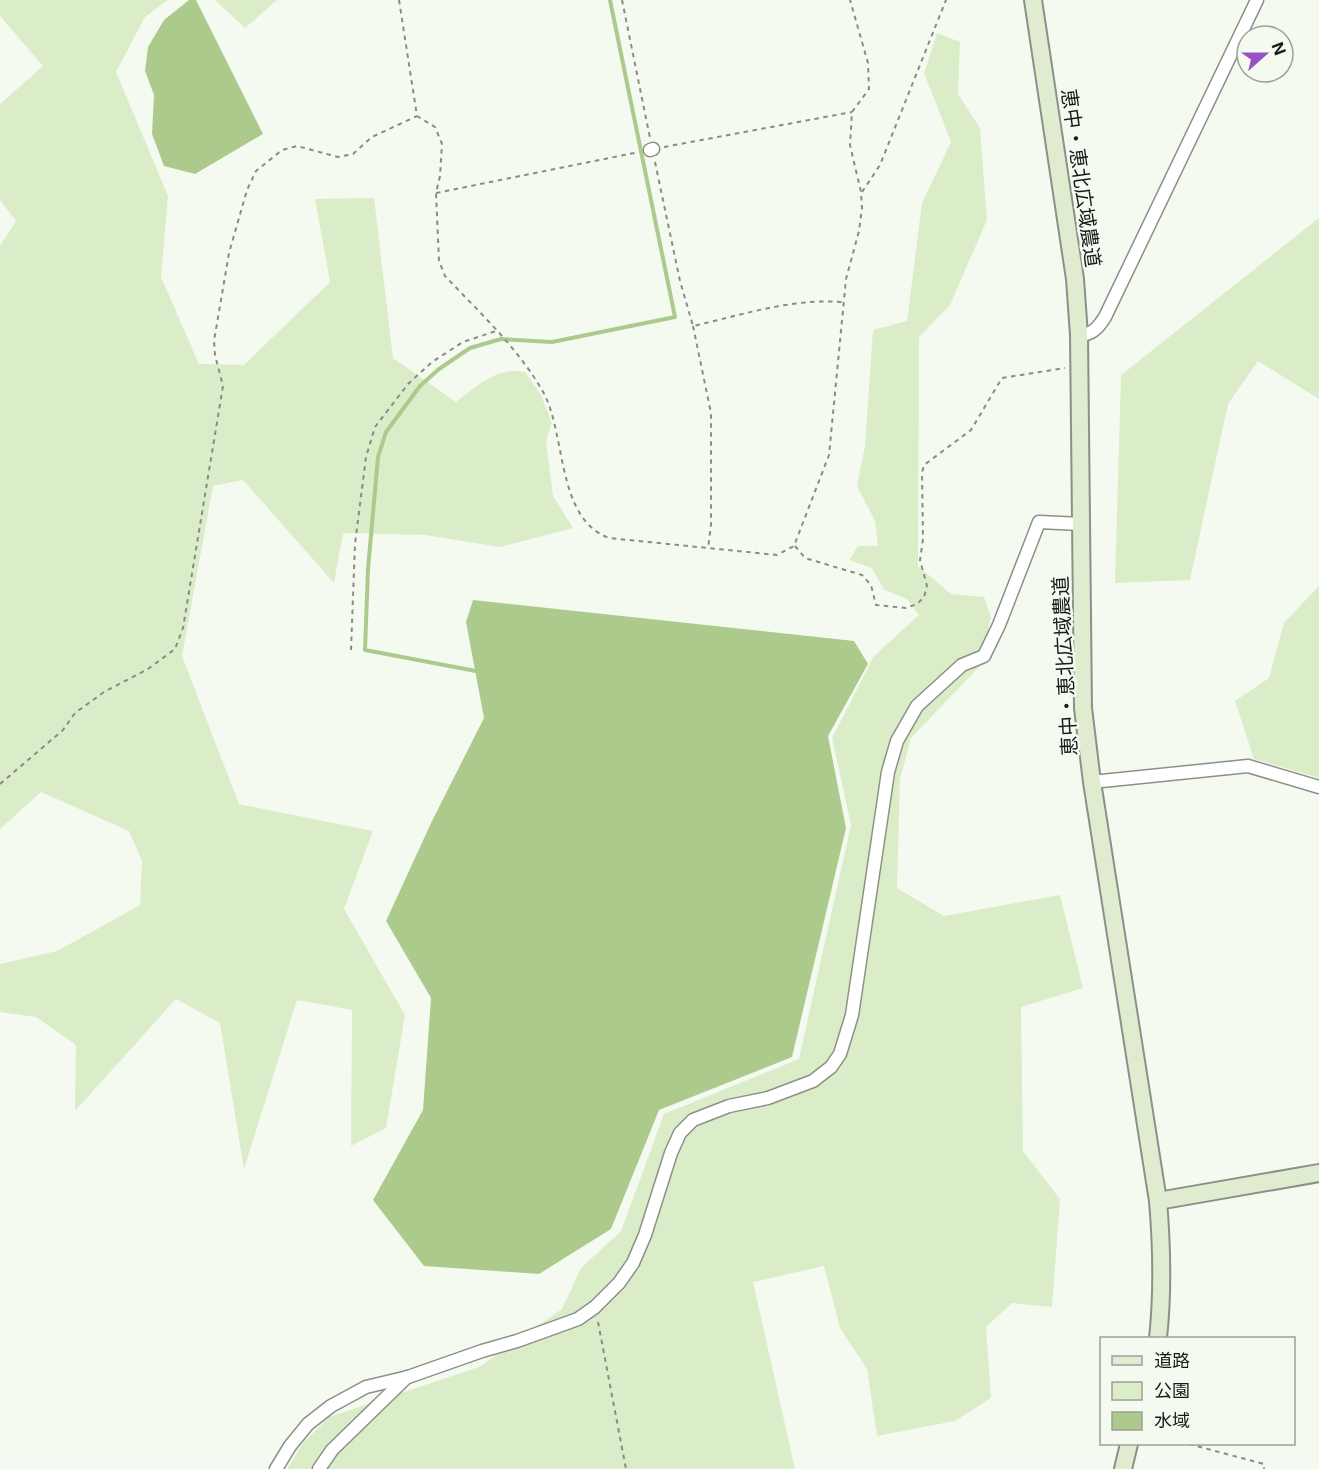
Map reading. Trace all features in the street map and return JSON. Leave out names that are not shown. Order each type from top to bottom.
[{"type":"street","name":"恵中・恵北広域農道","points":[[1033,0],[1075,279],[1079,335],[1083,708],[1092,782],[1158,1201],[1163,1261],[1158,1337]]},
{"type":"street","points":[[1079,335],[1087,335],[1094,331],[1105,317],[1257,0]]},
{"type":"street","points":[[276,1469],[290,1446],[308,1425],[331,1406],[366,1387],[408,1377],[578,1319],[595,1307],[619,1283],[633,1263],[645,1236],[670,1153],[680,1133],[693,1120],[729,1106],[768,1098],[813,1081],[831,1067],[840,1054],[852,1015],[888,772],[897,741],[917,706],[962,665],[984,656],[999,625],[1039,522],[1081,524]]},
{"type":"street","points":[[1092,782],[1248,766],[1319,787]]},
{"type":"street","points":[[1158,1201],[1319,1173]]},
{"type":"street","points":[[319,1469],[332,1450],[408,1377]]},
{"type":"street","points":[[1123,1469],[1129,1445]]},
{"type":"path","points":[[399,0],[417,116]]},
{"type":"path","points":[[622,0],[651,150],[680,281],[693,326],[711,413],[711,525],[708,549]]},
{"type":"path","points":[[417,116],[435,126],[442,144],[440,176],[436,193],[439,261],[445,276],[522,359],[544,392],[556,422],[557,442],[579,513],[600,535],[609,538],[777,555],[794,546],[829,455],[846,279],[859,231],[862,208],[861,192],[850,145],[852,112],[869,89],[868,63],[850,0]]},
{"type":"path","points":[[861,192],[880,165],[946,0]]},
{"type":"path","points":[[651,150],[852,112]]},
{"type":"path","points":[[0,784],[63,730],[75,713],[104,692],[148,669],[175,649],[183,628],[223,386],[215,356],[215,330],[229,253],[247,190],[256,171],[282,150],[297,146],[338,157],[352,154],[372,137],[417,116]]},
{"type":"path","points":[[436,193],[632,154]]},
{"type":"path","points":[[693,326],[798,302],[819,300],[844,302]]},
{"type":"path","points":[[351,650],[355,544],[366,457],[375,428],[408,384],[432,362],[463,342],[496,332]]},
{"type":"path","points":[[794,546],[805,558],[862,575],[871,585],[876,605],[906,608],[917,604],[924,597],[927,586],[920,560],[923,539],[922,473],[924,465],[970,430],[1002,378],[1079,365]]},
{"type":"path","points":[[595,1307],[626,1469]]},
{"type":"path","points":[[1196,1445],[1264,1464],[1264,1469]]},
{"type":"green space","points":[[0,0],[168,0],[145,17],[116,72],[168,196],[161,277],[199,364],[244,365],[330,282],[315,199],[374,198],[393,358],[456,402],[496,375],[505,372],[525,372],[541,395],[552,423],[546,441],[553,496],[573,528],[500,547],[425,535],[343,533],[334,583],[243,480],[213,486],[182,656],[239,804],[373,831],[344,909],[405,1015],[386,1128],[351,1146],[352,1010],[297,1000],[244,1169],[220,1023],[176,999],[75,1111],[76,1045],[36,1017],[0,1012],[0,964],[57,951],[140,905],[142,861],[129,831],[41,792],[0,829],[0,246],[16,221],[0,200],[0,104],[43,66],[0,16]]},
{"type":"green space","points":[[215,0],[277,0],[245,28]]},
{"type":"green space","points":[[937,33],[960,42],[958,94],[980,128],[987,220],[950,305],[919,337],[918,566],[951,594],[984,597],[991,617],[979,667],[911,738],[900,779],[897,888],[944,916],[1060,895],[1083,988],[1021,1007],[1023,1151],[1060,1199],[1052,1307],[1012,1303],[986,1327],[991,1398],[955,1421],[877,1436],[867,1369],[840,1328],[824,1266],[753,1282],[795,1469],[287,1469],[303,1443],[329,1417],[479,1367],[562,1309],[581,1268],[621,1231],[664,1114],[799,1059],[851,825],[832,738],[874,656],[919,615],[907,599],[884,590],[872,568],[849,560],[858,546],[878,546],[875,521],[857,486],[865,446],[873,330],[907,321],[922,203],[951,142],[924,73]]},
{"type":"green space","points":[[1319,218],[1319,399],[1258,361],[1228,404],[1190,580],[1115,583],[1121,375]]},
{"type":"green space","points":[[1319,586],[1319,778],[1254,759],[1235,701],[1269,678],[1284,623]]},
{"type":"water","points":[[189,0],[196,0],[263,134],[195,174],[164,166],[152,134],[154,95],[145,71],[148,47],[164,20]]},
{"type":"water","points":[[473,600],[854,641],[868,664],[828,736],[846,828],[792,1057],[659,1110],[611,1229],[539,1274],[424,1266],[373,1200],[423,1110],[431,998],[386,921],[432,821],[484,718],[466,622]]},
{"type":"waterway","points":[[481,672],[365,650],[368,569],[378,457],[386,432],[420,386],[439,369],[470,348],[501,339],[552,342],[675,317],[610,0]]}]
